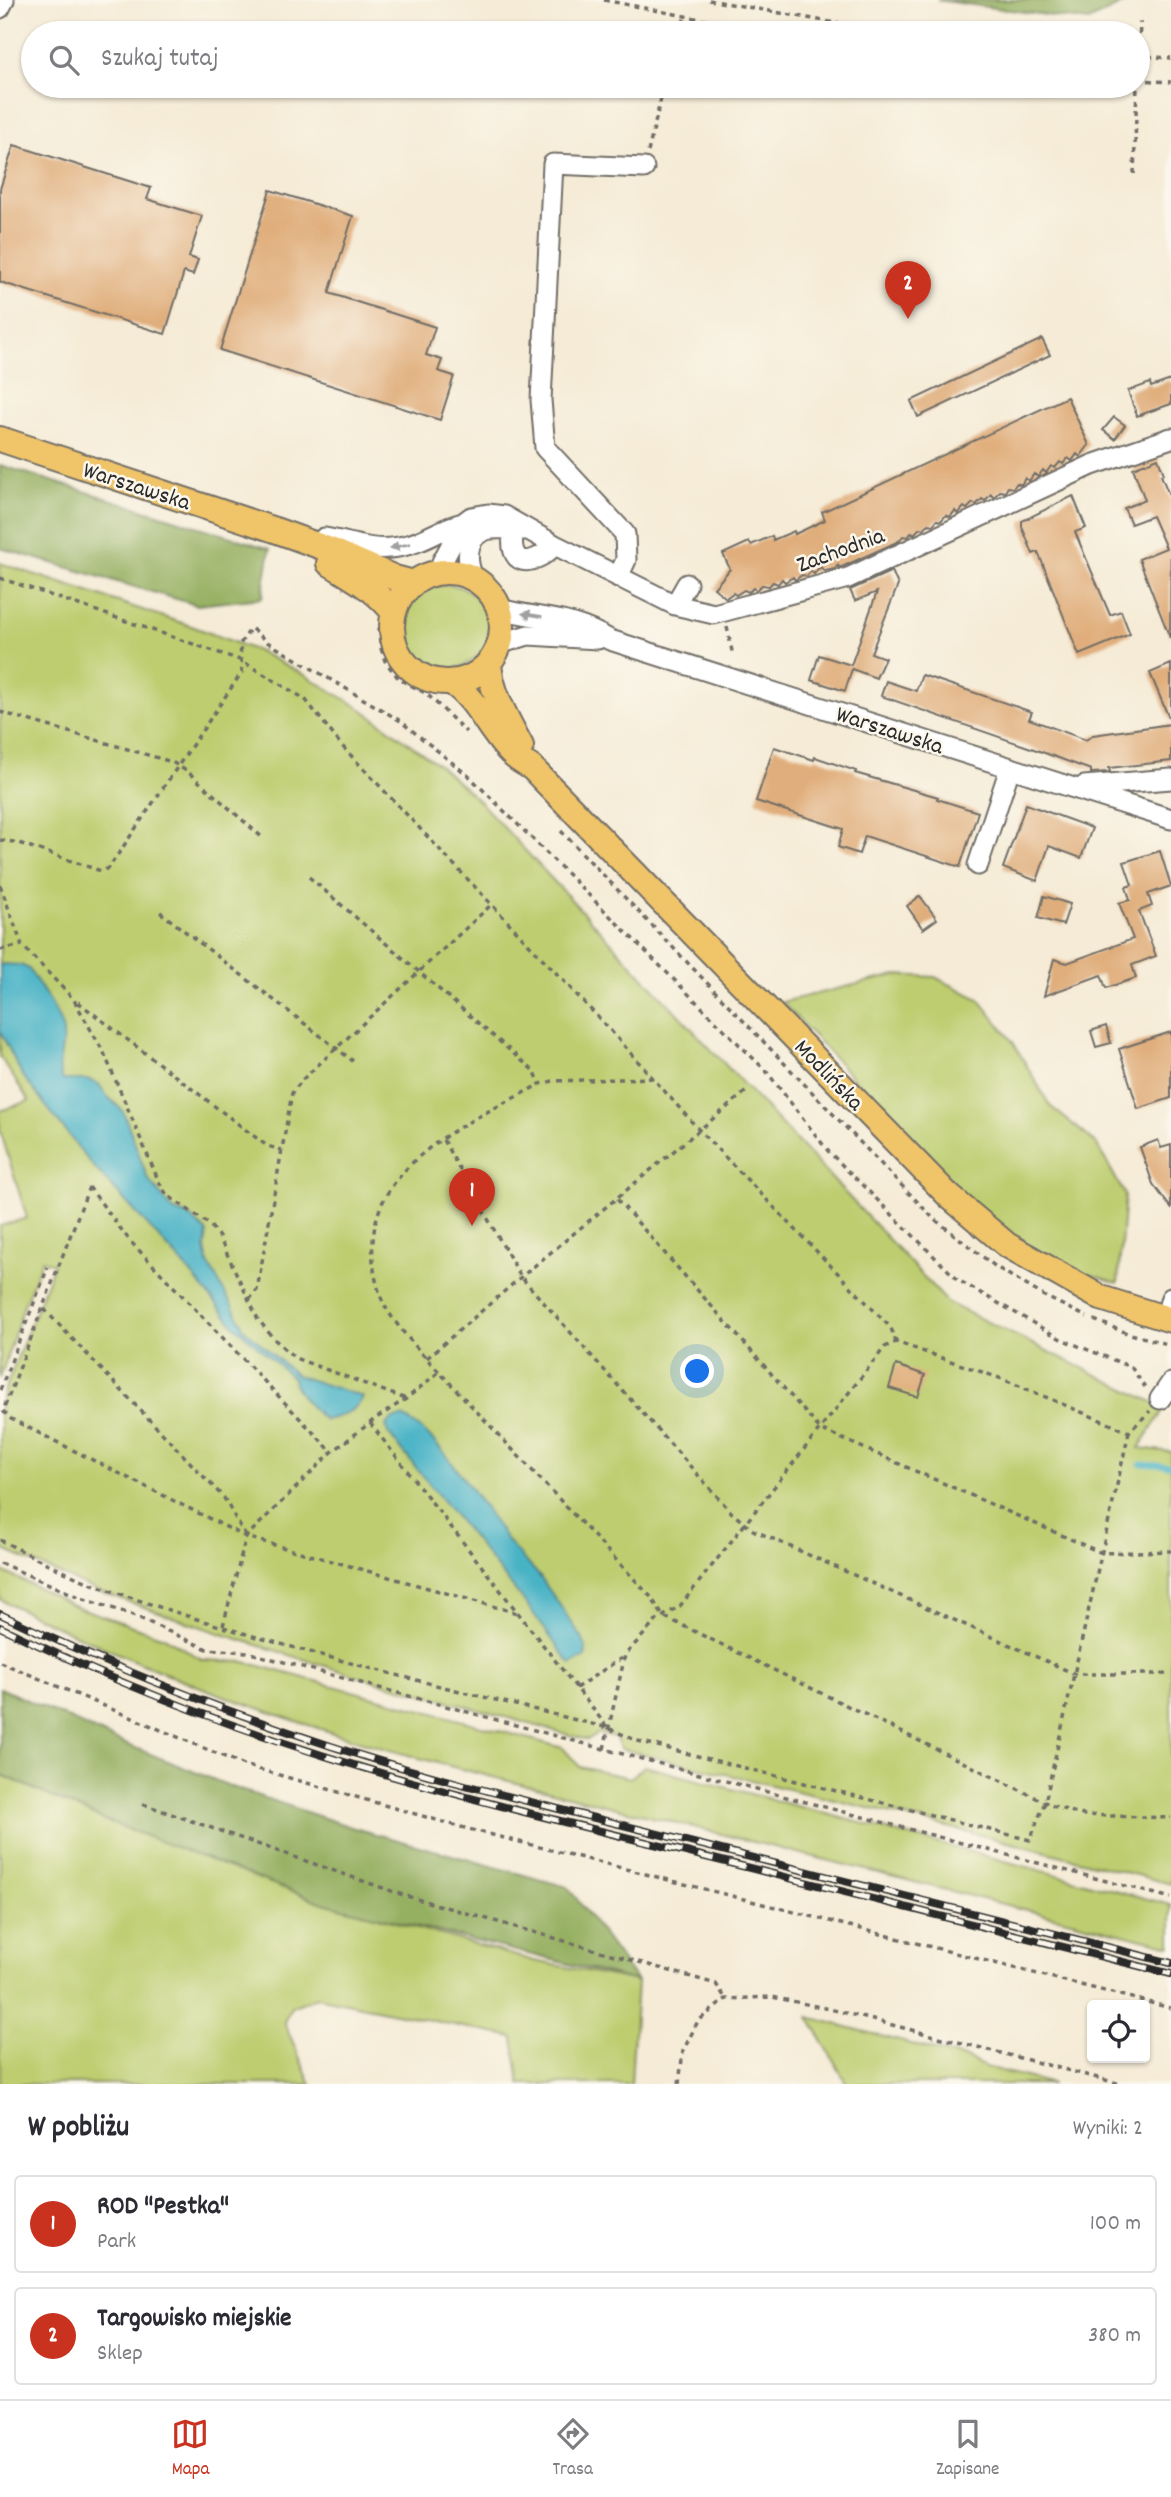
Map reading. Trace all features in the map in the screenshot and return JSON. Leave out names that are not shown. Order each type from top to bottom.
[{"type":"main road","name":"Warszawska","points":[[0,439],[275,530],[414,583]]},
{"type":"main road","name":"Warszawska","points":[[275,530],[385,600],[386,618]]},
{"type":"main road","points":[[441,572],[456,573],[474,579],[492,596],[499,609],[502,624],[494,654],[471,676],[451,682],[424,677],[402,659],[386,618],[404,592],[427,576],[441,572]]},
{"type":"main road","name":"Modlińska","points":[[494,654],[490,677],[496,696],[532,768]]},
{"type":"main road","name":"Modlińska","points":[[451,682],[478,706],[513,755],[532,768],[949,1196],[1007,1245],[1101,1298],[1169,1312]]},
{"type":"street","points":[[0,9],[4,0]]},
{"type":"street","points":[[618,577],[626,560],[625,534],[545,448],[541,400],[553,164],[644,168]]},
{"type":"street","name":"Zachodnia","points":[[275,530],[328,538],[355,546],[387,549],[437,535],[449,526],[463,523],[471,517],[488,513],[504,516],[519,529],[675,605],[714,614],[848,578],[1092,465],[1171,438]]},
{"type":"street","points":[[441,572],[442,562],[463,523]]},
{"type":"street","points":[[474,579],[468,567],[468,553],[472,540],[486,529],[519,529],[512,550],[515,556],[530,562],[555,545]]},
{"type":"street","points":[[675,605],[687,584]]},
{"type":"street","name":"Warszawska","points":[[499,609],[560,619],[587,627],[610,640],[1171,819]]},
{"type":"street","name":"Warszawska","points":[[494,654],[528,635],[610,640]]},
{"type":"street","points":[[978,865],[1010,768]]},
{"type":"street","points":[[1069,787],[1171,781]]},
{"type":"street","points":[[1147,812],[1157,789],[1171,781]]},
{"type":"path","points":[[604,0],[706,21]]},
{"type":"path","points":[[709,0],[824,21]]},
{"type":"path","points":[[684,21],[685,17]]},
{"type":"path","points":[[1150,57],[1171,58]]},
{"type":"path","points":[[1150,81],[1171,82]]},
{"type":"path","points":[[644,168],[661,98]]},
{"type":"path","points":[[1134,174],[1137,98]]},
{"type":"path","points":[[0,578],[240,660],[305,699],[342,746],[653,1077],[700,1131],[891,1328],[896,1342]]},
{"type":"path","points":[[386,618],[380,645],[385,661],[399,679],[426,694]]},
{"type":"path","points":[[0,840],[19,843],[104,871],[110,866],[242,672],[240,644],[251,628],[268,642],[399,720],[470,777],[768,1072],[828,1151],[958,1280],[1061,1339],[1131,1367],[1147,1391],[1163,1395],[1129,1432],[1045,1802],[1030,1840],[638,1741],[608,1728],[371,1668],[223,1626],[99,1587],[0,1540]]},
{"type":"path","points":[[727,629],[733,656]]},
{"type":"path","points":[[0,712],[172,762],[264,839]]},
{"type":"path","points":[[309,877],[535,1072],[540,1084]]},
{"type":"path","points":[[0,885],[22,945],[74,1000],[267,1146],[282,1150]]},
{"type":"path","points":[[249,1301],[257,1290],[292,1093],[303,1079],[492,904]]},
{"type":"path","points":[[160,912],[353,1061]]},
{"type":"path","points":[[0,950],[22,945]]},
{"type":"path","points":[[74,1000],[103,1054],[159,1182],[167,1195],[210,1224],[219,1237],[258,1319],[273,1338],[295,1358],[406,1399]]},
{"type":"path","points":[[653,1077],[553,1081],[540,1084],[460,1126],[426,1150],[387,1195],[377,1219],[372,1249],[374,1275],[384,1304],[428,1358],[651,1597],[663,1616],[1053,1806],[1083,1815],[1171,1818]]},
{"type":"path","points":[[428,1358],[521,1277],[749,1089]]},
{"type":"path","points":[[443,1140],[521,1277],[732,1513],[745,1523],[765,1536],[1075,1674],[1171,1674]]},
{"type":"path","points":[[332,1452],[130,1241],[89,1187],[3,1412],[11,1419],[246,1537],[521,1614]]},
{"type":"path","points":[[617,1199],[820,1429],[1102,1553],[1171,1551]]},
{"type":"path","points":[[0,1390],[48,1267]]},
{"type":"path","points":[[43,1308],[224,1498],[246,1537]]},
{"type":"path","points":[[576,1688],[625,1655],[638,1638],[663,1616],[680,1606],[885,1347],[896,1342],[1005,1380],[1129,1432]]},
{"type":"path","points":[[223,1626],[246,1537],[332,1452],[440,1371]]},
{"type":"path","points":[[370,1423],[608,1728]]},
{"type":"path","points":[[0,1563],[84,1599],[143,1619],[208,1649],[247,1652],[1171,1898]]},
{"type":"path","points":[[604,1749],[625,1655]]},
{"type":"path","points":[[0,1662],[20,1673],[244,1765],[538,1847],[1171,2008]]},
{"type":"path","points":[[143,1804],[403,1895],[716,1984],[726,1999]]},
{"type":"path","points":[[679,2084],[683,2051],[698,2021],[726,1999],[772,1997],[830,2009],[1121,2084]]},
{"type":"green space","points":[[937,0],[1129,0],[1089,21]]},
{"type":"green space","points":[[0,465],[270,549],[262,598],[197,605],[0,548]]},
{"type":"green space","points":[[0,563],[194,627],[260,652],[363,710],[439,765],[479,801],[948,1303],[1165,1408],[1139,1448],[1171,1452],[1171,1884],[985,1836],[621,1749],[615,1737],[599,1733],[587,1740],[354,1675],[222,1634],[95,1590],[0,1548],[0,1402],[54,1264],[42,1260],[0,1379],[0,1226],[27,1218],[0,1130],[0,1111],[29,1101],[0,1057]]},
{"type":"green space","points":[[447,585],[463,588],[477,597],[486,611],[489,627],[486,643],[477,657],[463,666],[447,669],[431,666],[417,657],[408,643],[405,627],[408,611],[417,597],[431,588]]},
{"type":"green space","points":[[896,975],[935,977],[979,999],[1013,1042],[1050,1106],[1096,1143],[1125,1195],[1118,1283],[1064,1266],[1010,1237],[960,1193],[782,1002]]},
{"type":"green space","points":[[0,1570],[77,1607],[164,1637],[203,1660],[245,1662],[563,1748],[580,1767],[630,1778],[645,1766],[1171,1905],[1171,1946],[482,1774],[336,1734],[165,1673],[0,1599]]},
{"type":"green space","points":[[0,1688],[123,1743],[232,1787],[354,1828],[568,1887],[637,1981],[323,1903],[109,1822],[0,1774]]},
{"type":"green space","points":[[0,1774],[109,1822],[371,1915],[534,1961],[637,1981],[631,2084],[520,2084],[513,2037],[317,1997],[291,2007],[284,2022],[311,2084],[0,2084]]},
{"type":"green space","points":[[809,2017],[968,2059],[986,2067],[1053,2084],[847,2084]]},
{"type":"water","points":[[0,965],[21,965],[29,969],[58,1017],[63,1032],[59,1068],[63,1080],[89,1080],[99,1084],[105,1094],[123,1111],[148,1179],[174,1211],[187,1215],[207,1232],[205,1248],[208,1263],[242,1327],[296,1375],[363,1397],[352,1410],[325,1420],[316,1412],[301,1396],[293,1378],[233,1324],[184,1265],[92,1165],[22,1075],[0,1031]]},
{"type":"water","points":[[402,1417],[432,1439],[462,1475],[513,1548],[539,1576],[582,1638],[586,1648],[585,1657],[571,1664],[567,1660],[528,1606],[388,1433],[386,1425],[393,1419]]},
{"type":"building","points":[[14,145],[151,188],[147,199],[202,216],[189,257],[198,260],[193,275],[184,272],[165,334],[0,282],[0,189]]},
{"type":"building","points":[[270,190],[353,216],[329,293],[435,327],[426,355],[442,360],[438,371],[454,376],[440,420],[220,350]]},
{"type":"building","points":[[1042,339],[1050,355],[918,417],[911,401]]},
{"type":"building","points":[[1171,380],[1171,404],[1137,416],[1128,391],[1150,383],[1151,387]]},
{"type":"building","points":[[1067,397],[1089,445],[1080,457],[1077,454],[1072,461],[1068,458],[1055,468],[1051,466],[1046,473],[1043,470],[1038,477],[1034,474],[1029,481],[1025,478],[1021,485],[1017,483],[1013,488],[1008,487],[1005,492],[1000,491],[994,497],[991,494],[985,501],[982,499],[976,505],[973,503],[967,509],[964,507],[958,514],[955,511],[950,517],[946,515],[933,525],[928,524],[908,537],[903,536],[899,541],[839,568],[838,565],[835,569],[825,571],[820,567],[814,574],[811,571],[807,576],[802,575],[795,580],[793,577],[785,582],[782,579],[778,584],[773,582],[769,586],[762,585],[756,590],[744,590],[736,595],[733,593],[726,598],[714,588],[730,569],[723,554],[749,542],[751,545],[772,536],[773,540],[794,531],[795,534],[825,520],[822,512]]},
{"type":"building","points":[[1114,417],[1125,425],[1115,439],[1103,430]]},
{"type":"building","points":[[1158,458],[1164,474],[1161,475],[1171,500],[1170,638],[1139,559],[1166,548],[1152,516],[1131,524],[1124,508],[1145,500],[1133,468]]},
{"type":"building","points":[[1073,496],[1086,528],[1075,532],[1110,615],[1121,611],[1130,634],[1079,655],[1038,552],[1033,554],[1022,527],[1022,521]]},
{"type":"building","points":[[892,571],[898,585],[871,653],[885,658],[876,678],[852,669],[845,691],[811,680],[819,655],[851,665],[877,592],[855,601],[850,590]]},
{"type":"building","points":[[1171,664],[1171,723],[1150,673]]},
{"type":"building","points":[[922,675],[1032,712],[1029,719],[1086,740],[1093,735],[1171,724],[1171,761],[1109,768],[1110,772],[1091,773],[1091,770],[1031,748],[881,696],[886,681],[916,691]]},
{"type":"building","points":[[774,747],[814,760],[815,757],[856,771],[855,773],[938,797],[937,799],[978,812],[960,867],[865,836],[859,854],[838,847],[843,829],[756,801]]},
{"type":"building","points":[[1026,804],[1092,828],[1081,858],[1049,846],[1037,881],[1003,868]]},
{"type":"building","points":[[1160,851],[1171,886],[1148,894],[1152,906],[1139,911],[1156,956],[1132,965],[1136,978],[1106,988],[1101,975],[1044,996],[1054,959],[1067,963],[1133,939],[1119,903],[1130,900],[1126,887],[1132,885],[1124,862]]},
{"type":"building","points":[[920,896],[937,919],[923,929],[907,906]]},
{"type":"building","points":[[1044,896],[1070,904],[1063,925],[1038,918]]},
{"type":"building","points":[[1106,1026],[1111,1043],[1096,1047],[1091,1031]]},
{"type":"building","points":[[1171,1032],[1171,1098],[1138,1109],[1119,1049]]},
{"type":"building","points":[[1158,1140],[1161,1148],[1171,1145],[1171,1208],[1153,1184],[1140,1147]]},
{"type":"building","points":[[896,1365],[925,1375],[918,1397],[889,1388]]},
{"type":"waterway","points":[[1140,1464],[1171,1466]]},
{"type":"railway","points":[[0,1614],[81,1651],[205,1701],[374,1759],[506,1796],[1171,1963]]},
{"type":"railway","points":[[0,1627],[160,1698],[368,1769],[540,1816],[1171,1974]]},
{"type":"place","name":"Targowisko miejskie","points":[[908,319]]},
{"type":"place","name":"ROD \"Pestka\"","points":[[472,1226]]}]
